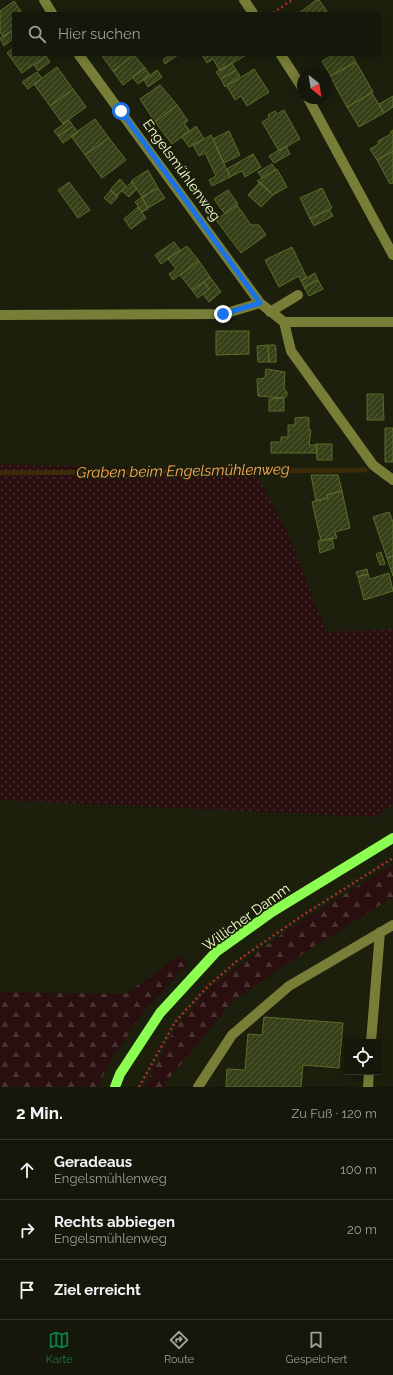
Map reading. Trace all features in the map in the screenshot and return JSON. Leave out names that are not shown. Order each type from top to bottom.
[{"type":"main road","name":"Willicher Damm","points":[[115,1087],[120,1074],[160,1013],[216,952],[272,912],[393,838]]},
{"type":"street","points":[[44,0],[51,12]]},
{"type":"street","points":[[244,0],[252,12]]},
{"type":"street","name":"Engelsmühlenweg","points":[[80,56],[260,303],[284,322]]},
{"type":"street","points":[[282,56],[297,80]]},
{"type":"street","points":[[311,104],[393,254]]},
{"type":"street","points":[[270,312],[298,295]]},
{"type":"street","points":[[0,315],[223,314],[260,303]]},
{"type":"street","points":[[393,322],[284,322],[291,351],[373,466],[393,480]]},
{"type":"street","points":[[198,1087],[232,1035],[289,986],[393,925]]},
{"type":"street","points":[[371,1039],[380,932]]},
{"type":"street","points":[[368,1087],[369,1075]]},
{"type":"path","points":[[274,12],[292,0]]},
{"type":"path","points":[[139,1087],[175,1022],[208,985],[237,961],[303,914],[393,858]]},
{"type":"green space","points":[[0,464],[223,470],[257,476],[288,533],[326,632],[393,629],[393,804],[377,817],[0,800]]},
{"type":"green space","points":[[393,864],[393,897],[313,947],[235,999],[166,1082],[165,1087],[144,1087],[176,1027],[209,989],[231,971],[296,924]]},
{"type":"green space","points":[[179,956],[188,964],[143,1012],[108,1065],[98,1087],[0,1087],[0,992],[125,994]]},
{"type":"building","points":[[316,0],[319,0],[327,12],[300,12]]},
{"type":"building","points":[[14,1],[21,12],[12,12],[12,31],[3,37],[0,32],[0,11]]},
{"type":"building","points":[[11,31],[12,40],[4,46],[0,38]]},
{"type":"building","points":[[12,49],[12,56],[46,56],[22,73],[7,53]]},
{"type":"building","points":[[46,56],[50,62],[38,71],[34,65]]},
{"type":"building","points":[[102,56],[133,56],[113,71]]},
{"type":"building","points":[[133,56],[135,56],[145,68],[123,85],[113,71]]},
{"type":"building","points":[[169,56],[177,56],[165,64],[163,60]]},
{"type":"building","points":[[203,56],[244,56],[220,71],[213,59],[207,63]]},
{"type":"building","points":[[331,56],[353,56],[356,62],[333,75],[333,68],[326,68],[322,61]]},
{"type":"building","points":[[356,62],[373,92],[347,107],[333,81],[333,74]]},
{"type":"building","points":[[232,63],[236,70],[221,79],[216,72]]},
{"type":"building","points":[[57,67],[73,89],[50,106],[34,84]]},
{"type":"building","points":[[145,68],[150,75],[138,84],[132,77]]},
{"type":"building","points":[[254,69],[269,92],[247,106],[241,96],[235,100],[227,86]]},
{"type":"building","points":[[157,70],[162,77],[148,87],[144,80]]},
{"type":"building","points":[[236,70],[240,76],[225,87],[221,79]]},
{"type":"building","points":[[37,72],[42,78],[28,89],[22,82]]},
{"type":"building","points":[[160,85],[177,105],[155,122],[140,99]]},
{"type":"building","points":[[73,89],[86,107],[63,124],[50,106]]},
{"type":"building","points":[[372,93],[384,113],[359,127],[347,107]]},
{"type":"building","points":[[393,96],[393,107],[384,113],[379,104]]},
{"type":"building","points":[[177,105],[188,121],[184,123],[190,131],[172,144],[155,122]]},
{"type":"building","points":[[284,110],[300,139],[279,151],[262,122],[269,118],[268,115],[275,111],[277,114]]},
{"type":"building","points":[[95,119],[109,138],[85,155],[71,136]]},
{"type":"building","points":[[69,120],[73,126],[58,136],[54,131]]},
{"type":"building","points":[[73,126],[78,132],[63,143],[58,136]]},
{"type":"building","points":[[196,126],[204,139],[189,147],[182,137]]},
{"type":"building","points":[[393,130],[393,151],[377,160],[370,149],[379,144],[378,141],[391,134],[390,132]]},
{"type":"building","points":[[229,131],[240,155],[224,163],[213,139]]},
{"type":"building","points":[[211,135],[230,177],[212,186],[209,180],[216,176],[205,153],[199,156],[193,145]]},
{"type":"building","points":[[109,138],[126,160],[102,178],[85,155]]},
{"type":"building","points":[[286,146],[290,154],[274,163],[269,156]]},
{"type":"building","points":[[393,151],[393,183],[390,184],[377,160]]},
{"type":"building","points":[[253,154],[261,167],[245,177],[242,171],[230,177],[227,169]]},
{"type":"building","points":[[272,164],[276,170],[262,178],[258,172]]},
{"type":"building","points":[[277,169],[287,187],[273,195],[257,181]]},
{"type":"building","points":[[148,170],[158,188],[142,197],[131,181]]},
{"type":"building","points":[[120,179],[126,186],[117,196],[110,190]]},
{"type":"building","points":[[69,182],[90,210],[78,218],[58,190]]},
{"type":"building","points":[[132,182],[137,189],[129,197],[122,191]]},
{"type":"building","points":[[260,182],[273,195],[261,207],[248,195]]},
{"type":"building","points":[[158,188],[165,198],[148,208],[142,197]]},
{"type":"building","points":[[322,188],[332,208],[310,219],[300,198]]},
{"type":"building","points":[[111,190],[118,197],[111,204],[104,198]]},
{"type":"building","points":[[228,190],[238,204],[225,214],[214,199]]},
{"type":"building","points":[[142,197],[148,209],[142,212],[135,202]]},
{"type":"building","points":[[237,205],[251,225],[259,225],[266,235],[241,253],[216,220]]},
{"type":"building","points":[[138,207],[146,218],[131,229],[124,219]]},
{"type":"building","points":[[329,209],[333,216],[314,226],[310,219]]},
{"type":"building","points":[[174,242],[180,250],[161,264],[155,255]]},
{"type":"building","points":[[187,246],[199,261],[173,280],[169,274],[176,269],[168,259]]},
{"type":"building","points":[[292,247],[307,278],[301,281],[299,276],[279,287],[265,260]]},
{"type":"building","points":[[199,261],[210,277],[192,290],[180,275]]},
{"type":"building","points":[[315,273],[318,280],[304,287],[301,281]]},
{"type":"building","points":[[210,277],[221,292],[209,302],[203,294],[209,289],[204,282]]},
{"type":"building","points":[[318,280],[323,289],[309,296],[304,287]]},
{"type":"building","points":[[204,282],[209,289],[198,298],[192,290]]},
{"type":"building","points":[[216,331],[249,331],[249,354],[216,355]]},
{"type":"building","points":[[268,345],[269,362],[258,362],[257,346]]},
{"type":"building","points":[[268,345],[275,345],[276,362],[269,362]]},
{"type":"building","points":[[266,369],[285,372],[284,389],[287,392],[287,396],[284,398],[258,396],[257,379],[265,378]]},
{"type":"building","points":[[367,394],[383,394],[384,420],[367,420]]},
{"type":"building","points":[[284,398],[284,411],[269,411],[269,399]]},
{"type":"building","points":[[295,418],[309,418],[309,430],[311,430],[309,445],[317,445],[317,453],[271,453],[271,442],[281,442],[281,437],[288,437],[288,425],[295,425]]},
{"type":"building","points":[[385,428],[393,428],[393,462],[385,462]]},
{"type":"building","points":[[316,444],[332,444],[332,460],[317,460]]},
{"type":"building","points":[[311,475],[338,475],[342,491],[327,495],[328,498],[316,501]]},
{"type":"building","points":[[342,491],[350,528],[335,532],[337,538],[321,541],[312,502],[328,498],[327,495]]},
{"type":"building","points":[[389,512],[393,522],[393,556],[387,558],[373,517]]},
{"type":"building","points":[[332,538],[334,548],[320,553],[318,541]]},
{"type":"building","points":[[381,552],[385,564],[380,565],[376,554]]},
{"type":"building","points":[[393,556],[393,576],[387,558]]},
{"type":"building","points":[[367,569],[368,574],[358,577],[356,572]]},
{"type":"building","points":[[389,573],[393,591],[364,600],[358,577],[368,574],[370,579]]},
{"type":"building","points":[[264,1017],[343,1023],[339,1068],[303,1065],[301,1087],[226,1087],[227,1069],[245,1070],[248,1034],[262,1035]]},
{"type":"waterway","name":"Graben beim Engelsmühlenweg","points":[[0,473],[365,470]]},
{"type":"route","points":[[121,111],[260,303],[223,314]]}]
